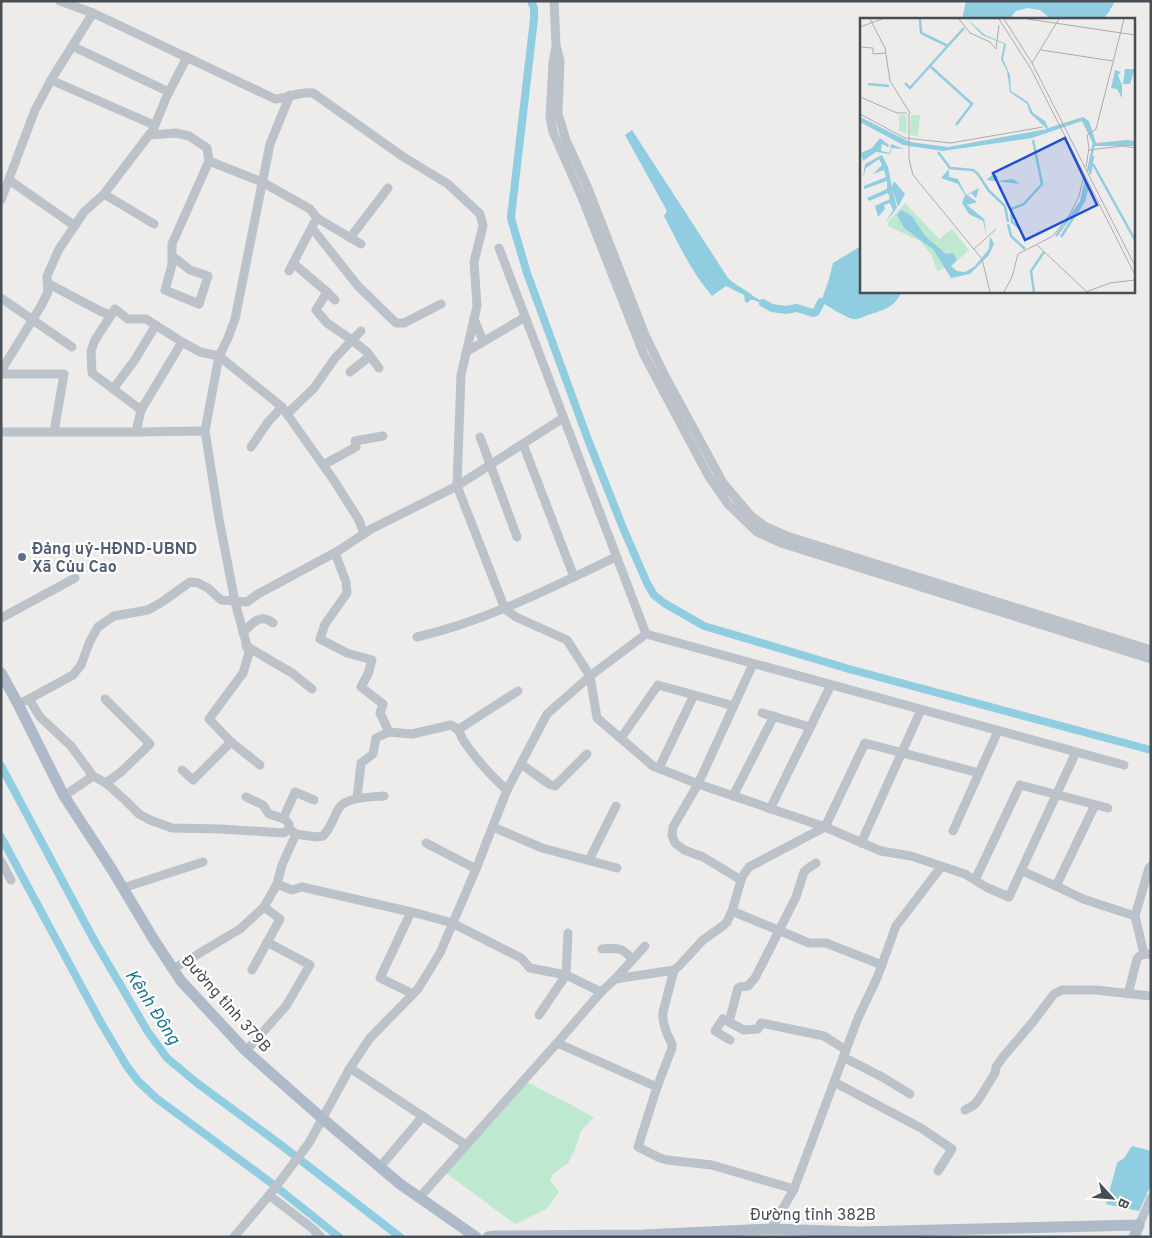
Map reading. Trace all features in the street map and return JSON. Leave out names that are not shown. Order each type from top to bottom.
[{"type":"main road","name":"Đường tỉnh 379B","points":[[1,673],[24,701],[64,796],[181,981],[246,1051],[323,1120],[419,1198],[476,1237]]},
{"type":"main road","name":"Đường tỉnh 382B","points":[[488,1237],[858,1232],[1139,1225]]},
{"type":"main road","points":[[1134,1237],[1139,1225]]},
{"type":"street","points":[[60,1],[93,13],[275,98],[306,92],[314,93],[402,156],[448,184],[480,214],[483,226],[474,262],[477,306],[461,375],[457,486],[505,609],[516,617],[567,640],[590,676],[596,718],[653,766],[698,784],[825,828],[881,851],[911,856],[965,874],[986,887],[1009,897],[1076,752]]},
{"type":"street","points":[[554,1],[556,45],[553,62],[550,117],[554,132],[584,200],[598,225],[644,355],[664,384],[709,477],[728,504],[757,532],[781,543],[806,546],[1028,616],[1151,659]]},
{"type":"street","points":[[1,200],[35,110],[50,80],[93,13]]},
{"type":"street","points":[[72,46],[169,92]]},
{"type":"street","points":[[54,432],[64,374],[1,373],[48,292],[47,276],[59,249],[84,212],[104,194],[149,135],[187,57]]},
{"type":"street","points":[[50,80],[154,125]]},
{"type":"street","points":[[260,765],[231,742],[209,719],[242,673],[248,653],[235,602],[219,519],[205,430],[219,356],[235,319],[270,144],[290,96]]},
{"type":"street","points":[[149,135],[176,133],[189,136],[207,148],[209,161],[172,244],[172,264],[165,290],[199,304],[208,276],[190,270],[175,258]]},
{"type":"street","points":[[209,161],[262,182],[310,209],[317,218],[361,244]]},
{"type":"street","points":[[9,180],[74,226]]},
{"type":"street","points":[[350,238],[388,188]]},
{"type":"street","points":[[104,194],[154,224]]},
{"type":"street","points":[[317,218],[291,267],[336,300]]},
{"type":"street","points":[[312,228],[358,286],[396,323],[404,323],[442,304]]},
{"type":"street","points":[[499,248],[646,634]]},
{"type":"street","points":[[48,283],[102,312],[111,314]]},
{"type":"street","points":[[327,292],[316,310],[327,323],[352,340],[370,356],[379,368]]},
{"type":"street","points":[[3,303],[33,319],[72,347]]},
{"type":"street","points":[[141,410],[92,373],[91,351],[95,340],[115,309],[128,319],[146,319],[200,352],[219,356],[284,411],[323,465],[359,520],[364,534]]},
{"type":"street","points":[[466,352],[525,317]]},
{"type":"street","points":[[474,319],[483,341]]},
{"type":"street","points":[[113,389],[134,361],[156,325]]},
{"type":"street","points":[[251,447],[268,422],[314,388],[334,358],[361,331]]},
{"type":"street","points":[[136,432],[141,410],[182,342]]},
{"type":"street","points":[[350,372],[370,356]]},
{"type":"street","points":[[384,796],[357,798],[340,806],[328,831],[323,836],[316,837],[292,831],[284,833],[172,828],[139,814],[106,784],[93,776],[71,746],[24,701],[73,675],[81,665],[90,641],[98,627],[114,616],[148,610],[190,582],[198,583],[208,588],[221,600],[247,602],[258,594],[335,553],[371,529],[457,486],[563,418]]},
{"type":"street","points":[[1,432],[205,430]]},
{"type":"street","points":[[323,465],[356,447],[355,441],[383,436]]},
{"type":"street","points":[[480,437],[517,537]]},
{"type":"street","points":[[523,444],[574,577]]},
{"type":"street","points":[[335,553],[346,582],[346,593],[325,624],[320,639],[347,653],[372,660],[368,674],[361,687],[383,704],[380,713],[389,732]]},
{"type":"street","points":[[417,637],[444,631],[505,609],[616,557]]},
{"type":"street","points":[[1,618],[75,578]]},
{"type":"street","points":[[1028,616],[1151,650]]},
{"type":"street","points":[[243,632],[256,621],[264,618],[273,623]]},
{"type":"street","points":[[646,634],[1124,765]]},
{"type":"street","points":[[234,1237],[293,1165],[309,1142],[323,1120],[350,1068],[370,1038],[418,988],[440,953],[507,790],[547,714],[590,676],[646,634]]},
{"type":"street","points":[[246,646],[292,673],[312,689]]},
{"type":"street","points":[[741,880],[703,857],[684,850],[676,843],[672,835],[673,827],[698,784],[753,664]]},
{"type":"street","points":[[621,738],[658,685],[734,706]]},
{"type":"street","points":[[770,809],[830,685]]},
{"type":"street","points":[[459,729],[518,690]]},
{"type":"street","points":[[659,768],[694,695]]},
{"type":"street","points":[[105,699],[150,744],[106,784]]},
{"type":"street","points":[[861,843],[922,710]]},
{"type":"street","points":[[762,713],[810,727]]},
{"type":"street","points":[[733,796],[774,716]]},
{"type":"street","points":[[357,798],[361,762],[374,754],[376,738],[389,732],[412,734],[451,724],[459,729],[463,741],[493,778],[507,790]]},
{"type":"street","points":[[953,831],[998,731]]},
{"type":"street","points":[[182,770],[193,780],[231,742]]},
{"type":"street","points":[[614,979],[674,970],[703,940],[724,925],[732,911],[741,880],[750,867],[825,828],[865,743],[979,773]]},
{"type":"street","points":[[521,764],[548,784],[555,786],[587,754]]},
{"type":"street","points":[[64,796],[93,776]]},
{"type":"street","points":[[974,880],[1020,784],[1108,808]]},
{"type":"street","points":[[282,819],[295,792],[314,800]]},
{"type":"street","points":[[173,969],[240,929],[264,907],[276,884],[292,831],[289,824],[269,814],[263,805],[246,797]]},
{"type":"street","points":[[1056,886],[1095,805]]},
{"type":"street","points":[[590,860],[616,806]]},
{"type":"street","points":[[493,827],[542,848],[617,868]]},
{"type":"street","points":[[426,843],[476,869]]},
{"type":"street","points":[[1,861],[11,880]]},
{"type":"street","points":[[123,888],[203,862]]},
{"type":"street","points":[[729,1022],[738,988],[751,984],[796,897],[804,872],[816,863]]},
{"type":"street","points":[[1128,994],[1135,963],[1139,956],[1148,954],[1135,916],[1151,866]]},
{"type":"street","points":[[768,1233],[794,1189],[844,1053],[882,965],[896,926],[941,867]]},
{"type":"street","points":[[1022,871],[1083,899],[1135,916]]},
{"type":"street","points":[[276,884],[292,890],[302,887],[452,923],[521,958],[530,968],[566,975],[601,992]]},
{"type":"street","points":[[252,970],[280,919],[264,907]]},
{"type":"street","points":[[732,911],[809,943],[826,943],[882,965]]},
{"type":"street","points":[[411,912],[380,978],[413,994]]},
{"type":"street","points":[[539,1015],[566,975],[568,933]]},
{"type":"street","points":[[246,1051],[286,1006],[310,965],[267,942]]},
{"type":"street","points":[[419,1198],[558,1043],[601,992],[645,946]]},
{"type":"street","points":[[602,949],[617,948],[626,952],[632,959]]},
{"type":"street","points":[[674,970],[662,1012],[663,1024],[672,1048],[657,1087],[638,1147],[667,1160],[712,1166],[794,1189]]},
{"type":"street","points":[[965,1110],[979,1099],[1003,1057],[1054,994],[1062,990],[1096,990],[1151,996]]},
{"type":"street","points":[[730,1040],[715,1031],[722,1019],[744,1030],[758,1029],[761,1023],[824,1036],[844,1053],[910,1094]]},
{"type":"street","points":[[558,1043],[657,1087]]},
{"type":"street","points":[[350,1068],[466,1145]]},
{"type":"street","points":[[834,1082],[921,1128],[952,1149],[938,1171]]},
{"type":"street","points":[[380,1167],[423,1116]]},
{"type":"street","points":[[270,1194],[321,1237]]},
{"type":"street","points":[[1139,1225],[1151,1198]]},
{"type":"green space","points":[[529,1083],[594,1117],[581,1131],[568,1163],[553,1174],[550,1180],[559,1192],[546,1209],[515,1224],[446,1173],[524,1084]]},
{"type":"water","points":[[966,1],[1115,1],[1104,18],[1050,18],[1040,10],[1027,8],[1016,11],[1012,18],[962,18]]},
{"type":"water","points":[[632,130],[728,278],[763,302],[763,304],[754,300],[750,300],[748,303],[745,302],[744,295],[726,286],[712,296],[705,287],[680,247],[664,216],[667,211],[625,135]]},
{"type":"water","points":[[860,247],[860,292],[902,292],[896,301],[884,310],[859,319],[853,319],[841,314],[821,302],[833,263]]},
{"type":"water","points":[[1132,1146],[1151,1151],[1151,1185],[1139,1211],[1106,1204],[1117,1163],[1124,1158]]},
{"type":"waterway","points":[[531,1],[534,8],[534,19],[511,217],[512,222],[527,273],[587,437],[623,528],[654,595],[664,603],[704,626],[849,669],[1151,750]]},
{"type":"waterway","points":[[763,303],[772,308],[786,310],[797,308],[813,313],[816,312],[821,302]]},
{"type":"waterway","name":"Kênh Đông","points":[[1,766],[94,940],[148,1032],[167,1058],[197,1083],[400,1237]]},
{"type":"waterway","points":[[1,837],[100,1021],[126,1065],[138,1081],[156,1098],[274,1185],[339,1237]]},
{"type":"place","name":"Đảng uỷ-HĐND-UBND Xã Củu Cao","points":[[22,557]]}]
